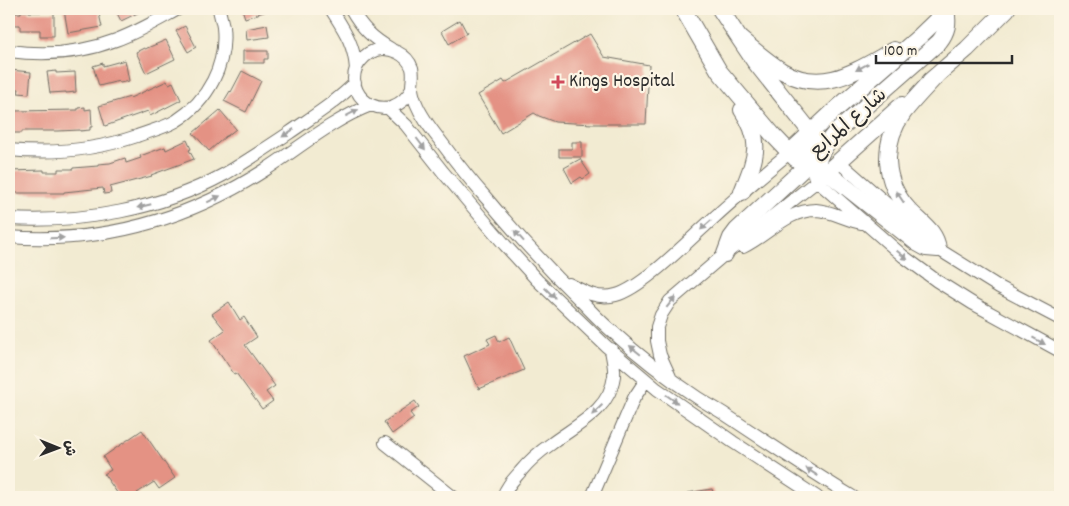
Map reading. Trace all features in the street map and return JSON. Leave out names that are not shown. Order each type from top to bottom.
[{"type":"main road","points":[[683,9],[728,90],[751,124],[755,135],[755,156],[742,192]]},
{"type":"main road","points":[[720,9],[755,62],[811,133],[813,161]]},
{"type":"main road","points":[[725,254],[736,230],[813,161],[835,133],[939,42],[948,27],[947,9]]},
{"type":"main road","name":"شارع المرابع","points":[[811,133],[920,36],[947,9]]},
{"type":"main road","name":"شارع المرابع","points":[[813,161],[937,75],[967,49],[1007,9]]},
{"type":"main road","points":[[738,38],[781,71],[802,80],[813,81],[837,79],[848,75],[920,36]]},
{"type":"main road","points":[[719,71],[773,135],[813,161],[917,243],[926,248],[938,249],[935,237],[931,231],[901,201],[890,178],[888,160],[890,139],[894,128],[904,112],[937,75]]},
{"type":"street","points":[[9,51],[49,53],[94,47],[117,40],[178,9]]},
{"type":"street","points":[[9,150],[24,152],[58,151],[92,147],[125,140],[175,121],[190,111],[203,97],[213,81],[220,64],[223,46],[223,27],[219,9]]},
{"type":"street","points":[[331,9],[353,48],[356,69],[355,83],[363,99],[379,108],[388,108],[402,102],[412,89],[414,78],[412,68],[409,62],[398,52],[382,49],[374,50],[360,61],[356,69]]},
{"type":"street","points":[[351,9],[367,32],[391,50]]},
{"type":"street","points":[[9,219],[51,220],[97,216],[155,203],[190,190],[224,174],[256,155],[334,102],[355,83]]},
{"type":"street","points":[[412,89],[422,115],[504,220],[558,278],[613,332],[671,379],[698,398],[853,497]]},
{"type":"street","points":[[9,237],[60,238],[93,235],[125,230],[190,210],[231,191],[342,118],[371,105]]},
{"type":"street","points":[[388,108],[406,125],[473,210],[504,245],[571,314],[606,346],[646,380],[733,442],[817,497]]},
{"type":"street","points":[[558,278],[591,295],[603,297],[625,292],[656,269],[742,192],[813,161],[865,223],[903,256],[937,281],[972,303],[1060,351]]},
{"type":"street","points":[[671,379],[660,355],[657,341],[658,326],[662,315],[670,301],[680,291],[725,254],[752,242],[788,217],[806,211],[816,210],[865,223]]},
{"type":"street","points":[[938,249],[999,287],[1060,319]]},
{"type":"street","points":[[503,497],[506,488],[530,461],[550,444],[594,414],[602,405],[611,390],[614,377],[611,349]]},
{"type":"street","points":[[592,497],[634,398],[646,380]]},
{"type":"street","points":[[385,443],[453,497]]},
{"type":"building","points":[[98,9],[102,27],[68,33],[64,10]]},
{"type":"building","points":[[115,9],[146,9],[121,21]]},
{"type":"building","points":[[242,9],[269,9],[270,10],[245,18]]},
{"type":"building","points":[[21,11],[54,12],[54,36],[40,36],[40,30],[20,30],[20,25],[11,25],[11,13],[21,13]]},
{"type":"building","points":[[460,20],[467,33],[449,44],[442,31]]},
{"type":"building","points":[[267,25],[269,37],[247,40],[246,29]]},
{"type":"building","points":[[185,26],[196,47],[188,52],[176,31]]},
{"type":"building","points":[[590,34],[604,57],[649,65],[646,124],[555,122],[534,113],[501,133],[478,95],[503,80],[505,83]]},
{"type":"building","points":[[166,40],[175,59],[146,73],[136,52]]},
{"type":"building","points":[[243,51],[268,51],[268,59],[264,59],[264,63],[243,63]]},
{"type":"building","points":[[125,60],[129,81],[120,83],[119,81],[99,86],[93,66],[103,63],[103,66]]},
{"type":"building","points":[[9,70],[31,72],[29,94],[18,93],[19,89],[9,88]]},
{"type":"building","points":[[56,71],[56,73],[75,72],[76,92],[50,93],[47,72]]},
{"type":"building","points":[[242,71],[261,81],[246,112],[224,101]]},
{"type":"building","points":[[167,81],[169,84],[173,82],[181,100],[150,116],[148,111],[105,126],[99,106],[130,98]]},
{"type":"building","points":[[85,107],[85,110],[91,109],[92,127],[90,127],[90,130],[22,131],[22,133],[11,133],[12,114],[14,114],[14,111],[78,110],[78,108]]},
{"type":"building","points":[[220,110],[236,129],[209,151],[193,133]]},
{"type":"building","points":[[187,140],[191,149],[189,150],[194,159],[152,176],[110,187],[111,193],[104,194],[103,188],[64,193],[9,193],[9,171],[44,170],[44,172],[58,172],[58,169],[98,166],[98,164],[110,163],[125,158],[126,163],[165,147],[166,150]]},
{"type":"building","points":[[572,142],[582,142],[582,157],[559,157],[559,149],[572,149]]},
{"type":"building","points":[[580,159],[590,174],[572,183],[564,168]]},
{"type":"building","points":[[229,302],[240,320],[244,317],[257,337],[245,345],[275,386],[266,392],[273,401],[262,409],[236,373],[234,374],[211,340],[225,330],[212,314]]},
{"type":"building","points":[[496,335],[499,342],[509,337],[524,370],[479,389],[464,356],[490,344],[487,339]]},
{"type":"building","points":[[415,401],[419,407],[410,413],[414,418],[392,434],[384,422]]},
{"type":"building","points":[[142,430],[175,478],[159,489],[154,482],[137,493],[140,497],[120,497],[104,474],[111,470],[103,457]]},
{"type":"building","points":[[712,489],[714,497],[687,497],[687,493]]},
{"type":"place","name":"Kings Hospital","points":[[558,82]]}]
